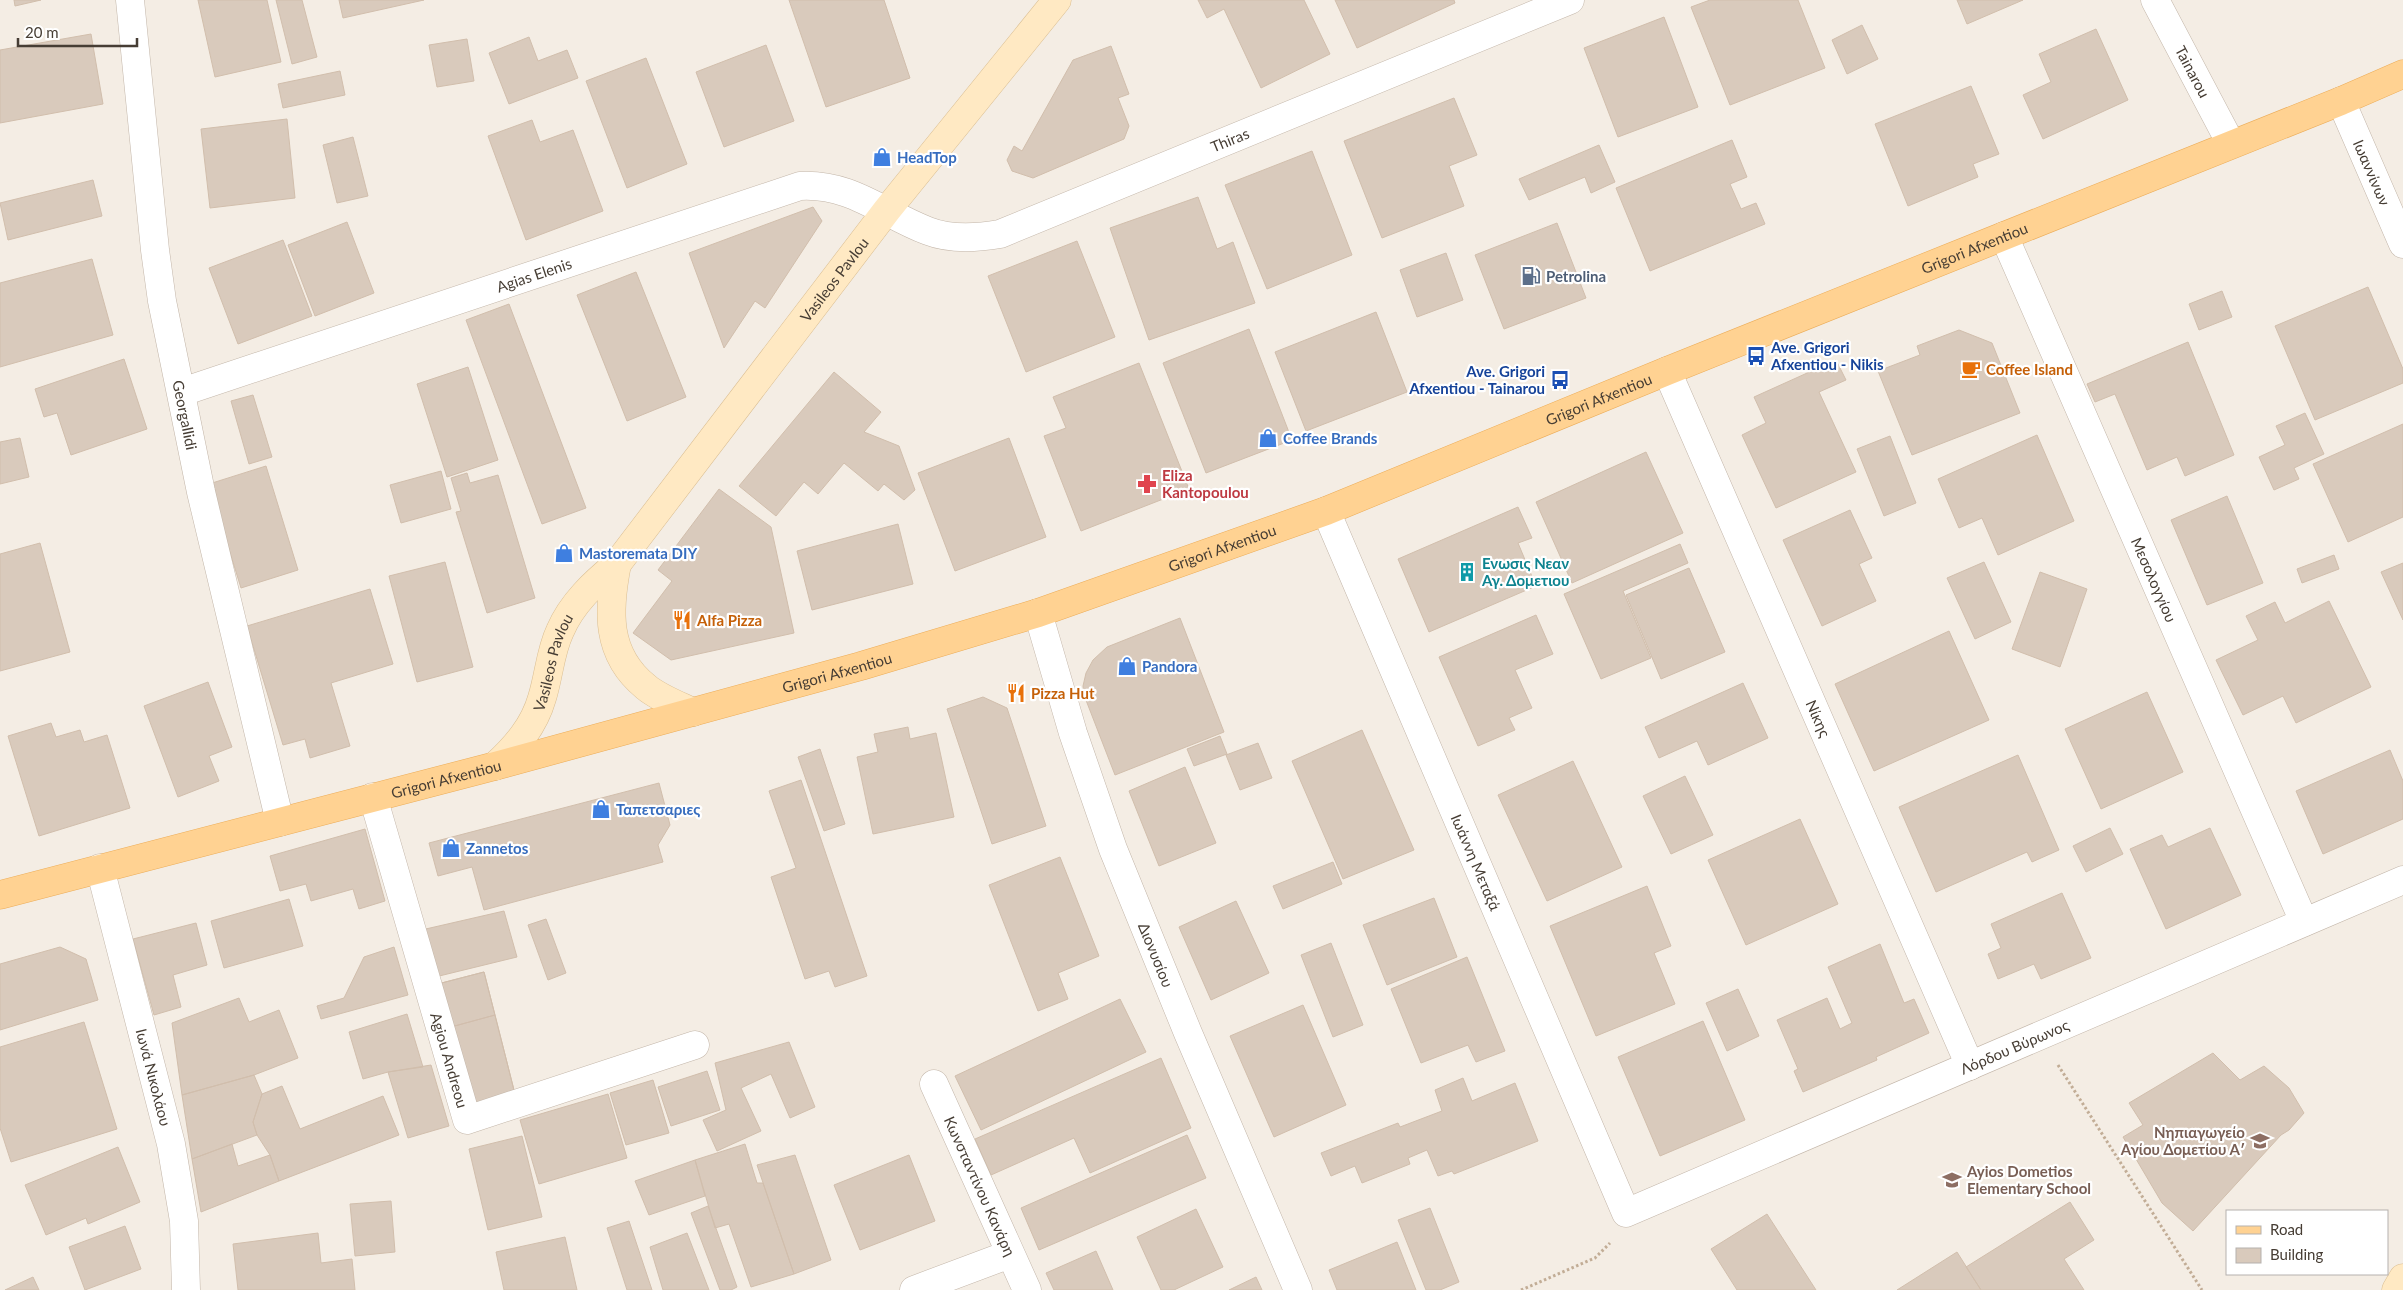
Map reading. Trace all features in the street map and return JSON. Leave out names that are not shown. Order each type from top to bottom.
[{"type":"main road","name":"Grigori Afxentiou","points":[[0,895],[495,766],[861,666],[1038,613],[1326,511],[1667,371],[2342,101],[2403,74]]},
{"type":"street","name":"Georgallidi","points":[[130,0],[162,302],[201,492],[280,822]]},
{"type":"street","name":"Vasileos Pavlou","points":[[495,766],[514,749],[529,730],[542,699],[560,630],[578,600],[617,564],[887,210],[1057,0]]},
{"type":"street","name":"Thiras","points":[[887,210],[929,232],[955,238],[1000,234],[1570,0]]},
{"type":"street","name":"Tainarou","points":[[2155,0],[2231,144]]},
{"type":"street","name":"Ιωαννίνων","points":[[2342,101],[2403,244]]},
{"type":"street","name":"Agias Elenis","points":[[182,392],[800,186],[819,185],[838,188],[887,210]]},
{"type":"street","name":"Μεσολογγίου","points":[[2004,236],[2304,922]]},
{"type":"street","name":"Νίκης","points":[[1667,371],[1970,1066]]},
{"type":"street","name":"Ιωάννη Μεταξά","points":[[1326,511],[1626,1213]]},
{"type":"street","name":"Vasileos Pavlou","points":[[617,564],[610,614],[612,634],[628,668],[646,687],[693,712]]},
{"type":"street","name":"Διονυσίου","points":[[1038,613],[1073,733],[1113,849],[1188,1032],[1298,1290]]},
{"type":"street","name":"Agiou Andreou","points":[[373,797],[466,1120],[695,1045]]},
{"type":"street","name":"Ιωνά Νικολάου","points":[[100,868],[171,1144],[184,1221],[186,1290]]},
{"type":"street","name":"Λόρδου Βύρωνος","points":[[1626,1213],[2403,880]]},
{"type":"street","name":"Κωνσταντίνου Κανάρη","points":[[934,1084],[1027,1290]]},
{"type":"street","points":[[914,1290],[1010,1254]]},
{"type":"street","points":[[2396,1290],[2403,1278]]},
{"type":"path","points":[[2039,1036],[2202,1290]]},
{"type":"path","points":[[1521,1290],[1595,1258],[1616,1238],[1626,1213]]},
{"type":"building","points":[[14,0],[41,0],[15,6]]},
{"type":"building","points":[[198,0],[267,0],[281,62],[215,77]]},
{"type":"building","points":[[276,0],[302,0],[317,57],[292,64]]},
{"type":"building","points":[[339,0],[424,0],[343,18]]},
{"type":"building","points":[[789,0],[884,0],[910,78],[826,107]]},
{"type":"building","points":[[1198,0],[1304,0],[1330,54],[1261,88],[1224,9],[1207,18]]},
{"type":"building","points":[[1335,0],[1454,0],[1455,3],[1357,48]]},
{"type":"building","points":[[1710,0],[1798,0],[1825,68],[1730,105],[1691,7]]},
{"type":"building","points":[[1957,0],[2023,0],[1967,24]]},
{"type":"building","points":[[1664,17],[1698,107],[1618,137],[1584,48]]},
{"type":"building","points":[[1862,25],[1878,59],[1847,74],[1832,40]]},
{"type":"building","points":[[2096,29],[2128,100],[2043,139],[2023,95],[2051,82],[2039,54]]},
{"type":"building","points":[[91,34],[103,104],[0,123],[0,50]]},
{"type":"building","points":[[529,37],[538,61],[567,50],[578,78],[509,104],[489,53]]},
{"type":"building","points":[[467,39],[474,81],[437,87],[429,45]]},
{"type":"building","points":[[766,45],[794,121],[724,147],[696,72]]},
{"type":"building","points":[[1111,46],[1129,94],[1118,98],[1129,126],[1124,139],[1033,178],[1012,171],[1007,160],[1014,146],[1022,151],[1073,60]]},
{"type":"building","points":[[646,58],[687,164],[627,188],[586,81]]},
{"type":"building","points":[[340,71],[345,95],[283,108],[278,84]]},
{"type":"building","points":[[1971,86],[1999,154],[1973,164],[1978,177],[1908,206],[1875,124]]},
{"type":"building","points":[[1454,98],[1477,155],[1449,166],[1464,206],[1382,238],[1344,141]]},
{"type":"building","points":[[287,119],[295,198],[210,208],[201,129]]},
{"type":"building","points":[[532,120],[540,142],[573,130],[603,211],[526,240],[488,136]]},
{"type":"building","points":[[353,137],[368,196],[337,203],[323,145]]},
{"type":"building","points":[[1732,140],[1747,177],[1730,184],[1741,209],[1756,203],[1765,224],[1650,271],[1616,188]]},
{"type":"building","points":[[1599,145],[1615,182],[1591,193],[1585,177],[1529,200],[1519,179]]},
{"type":"building","points":[[1312,151],[1352,255],[1267,289],[1225,185]]},
{"type":"building","points":[[93,180],[102,216],[8,240],[0,203]]},
{"type":"building","points":[[1198,197],[1217,249],[1233,242],[1255,303],[1149,340],[1110,228]]},
{"type":"building","points":[[813,207],[822,221],[765,308],[755,301],[724,348],[689,253]]},
{"type":"building","points":[[347,222],[374,293],[315,316],[288,245]]},
{"type":"building","name":"Petrolina","points":[[1557,223],[1586,298],[1504,329],[1475,255]]},
{"type":"building","points":[[283,240],[312,316],[238,344],[209,268]]},
{"type":"building","points":[[1077,241],[1115,337],[1026,372],[988,276]]},
{"type":"building","points":[[1446,253],[1463,300],[1417,317],[1400,270]]},
{"type":"building","points":[[92,259],[113,335],[0,367],[0,283]]},
{"type":"building","points":[[636,272],[686,397],[627,421],[577,295]]},
{"type":"building","points":[[2368,287],[2403,369],[2403,383],[2315,420],[2275,326]]},
{"type":"building","points":[[2222,291],[2232,317],[2199,330],[2189,304]]},
{"type":"building","points":[[509,304],[586,508],[542,524],[466,320]]},
{"type":"building","points":[[1376,312],[1407,392],[1306,431],[1275,352]]},
{"type":"building","points":[[1249,329],[1292,440],[1206,473],[1163,363]]},
{"type":"building","points":[[1959,330],[1992,343],[2020,413],[1912,455],[1878,371],[1920,355],[1917,346]]},
{"type":"building","points":[[2188,342],[2234,455],[2185,476],[2177,457],[2147,470],[2115,394],[2095,402],[2087,384]]},
{"type":"building","points":[[124,359],[147,429],[71,455],[57,413],[44,417],[35,389]]},
{"type":"building","points":[[1836,360],[1846,380],[1819,392],[1856,472],[1776,508],[1742,435],[1766,423],[1754,397]]},
{"type":"building","points":[[1139,363],[1189,489],[1081,531],[1044,436],[1066,428],[1053,397]]},
{"type":"building","points":[[468,367],[498,460],[447,477],[417,384]]},
{"type":"building","points":[[834,372],[881,412],[864,432],[899,446],[915,490],[904,500],[884,484],[878,491],[844,463],[818,494],[804,482],[776,516],[739,486]]},
{"type":"building","points":[[253,395],[272,457],[249,464],[231,401]]},
{"type":"building","points":[[2305,413],[2324,454],[2294,468],[2299,479],[2274,490],[2259,457],[2285,445],[2276,426]]},
{"type":"building","points":[[2403,424],[2403,517],[2348,542],[2313,464]]},
{"type":"building","points":[[2037,435],[2074,521],[1998,555],[1982,518],[1959,528],[1938,479]]},
{"type":"building","points":[[1890,436],[1916,503],[1884,516],[1857,449]]},
{"type":"building","points":[[20,438],[29,477],[0,484],[0,442]]},
{"type":"building","points":[[1009,438],[1046,537],[955,571],[918,473]]},
{"type":"building","points":[[1646,452],[1683,533],[1572,583],[1536,502]]},
{"type":"building","points":[[266,466],[298,570],[241,588],[209,484]]},
{"type":"building","points":[[441,471],[451,509],[401,523],[390,485]]},
{"type":"building","points":[[467,473],[470,483],[498,475],[535,598],[487,613],[456,512],[461,511],[451,478]]},
{"type":"building","points":[[719,489],[771,527],[794,633],[671,660],[633,633],[672,581],[658,570]]},
{"type":"building","points":[[2227,496],[2263,583],[2207,605],[2171,520]]},
{"type":"building","name":"Ενωσις Νεαν Αγ. Δομετιου","points":[[1518,507],[1532,538],[1518,543],[1536,586],[1429,632],[1398,559]]},
{"type":"building","points":[[1850,510],[1872,558],[1859,564],[1876,601],[1822,626],[1783,540]]},
{"type":"building","points":[[898,524],[913,584],[812,610],[797,551]]},
{"type":"building","points":[[40,543],[70,652],[0,671],[0,554]]},
{"type":"building","points":[[1680,544],[1688,563],[1623,591],[1651,658],[1601,679],[1564,594]]},
{"type":"building","points":[[2334,555],[2339,569],[2302,583],[2297,569]]},
{"type":"building","points":[[445,562],[473,667],[417,682],[389,576]]},
{"type":"building","points":[[1984,562],[2011,622],[1975,639],[1947,578]]},
{"type":"building","points":[[2403,563],[2403,620],[2381,572]]},
{"type":"building","points":[[1689,568],[1725,652],[1661,679],[1626,595]]},
{"type":"building","points":[[2040,572],[2087,589],[2060,667],[2012,649]]},
{"type":"building","points":[[370,589],[393,664],[331,683],[350,746],[310,758],[305,739],[283,745],[247,626]]},
{"type":"building","points":[[2329,601],[2371,687],[2296,723],[2283,696],[2243,715],[2216,660],[2258,640],[2246,616],[2275,602],[2285,623]]},
{"type":"building","points":[[1536,615],[1553,654],[1515,670],[1532,708],[1509,718],[1515,730],[1478,746],[1439,657]]},
{"type":"building","points":[[1180,618],[1224,732],[1115,775],[1084,695],[1083,686],[1086,673],[1093,660],[1107,647]]},
{"type":"building","points":[[1949,631],[1989,720],[1874,771],[1835,684]]},
{"type":"building","points":[[208,682],[232,747],[209,756],[219,781],[178,797],[144,706]]},
{"type":"building","points":[[1743,683],[1768,738],[1708,765],[1697,741],[1659,758],[1645,727]]},
{"type":"building","points":[[2147,692],[2183,772],[2101,809],[2065,729]]},
{"type":"building","points":[[983,697],[1007,708],[1046,826],[992,844],[947,709]]},
{"type":"building","points":[[51,723],[56,737],[80,730],[84,742],[107,735],[130,808],[39,836],[8,736]]},
{"type":"building","points":[[908,727],[910,739],[936,733],[954,817],[873,834],[857,757],[878,752],[874,734]]},
{"type":"building","points":[[1362,730],[1414,850],[1343,879],[1292,761]]},
{"type":"building","points":[[1220,736],[1227,754],[1194,766],[1187,749]]},
{"type":"building","points":[[1258,743],[1272,778],[1240,790],[1226,755]]},
{"type":"building","points":[[820,749],[845,824],[824,831],[798,757]]},
{"type":"building","points":[[2390,750],[2403,781],[2403,819],[2323,854],[2296,791]]},
{"type":"building","points":[[2018,755],[2059,850],[2032,862],[2027,852],[1936,892],[1899,807]]},
{"type":"building","points":[[1573,761],[1622,867],[1547,901],[1498,795]]},
{"type":"building","points":[[1185,767],[1216,843],[1159,866],[1129,791]]},
{"type":"building","points":[[1685,776],[1713,835],[1671,854],[1643,796]]},
{"type":"building","points":[[801,780],[867,976],[835,987],[829,971],[805,979],[771,877],[796,868],[769,791]]},
{"type":"building","points":[[659,783],[670,825],[658,845],[663,862],[484,910],[472,867],[438,876],[429,843]]},
{"type":"building","points":[[1800,819],[1838,904],[1746,945],[1708,860]]},
{"type":"building","points":[[2110,828],[2123,854],[2086,872],[2073,846]]},
{"type":"building","points":[[2210,828],[2241,895],[2166,929],[2130,849],[2162,835],[2168,847]]},
{"type":"building","points":[[365,829],[385,901],[359,909],[353,889],[311,901],[306,884],[280,891],[270,856]]},
{"type":"building","points":[[1060,857],[1099,956],[1058,973],[1068,999],[1038,1011],[989,885]]},
{"type":"building","points":[[1333,862],[1342,884],[1283,909],[1273,886]]},
{"type":"building","points":[[1647,886],[1671,946],[1654,953],[1675,1004],[1596,1036],[1550,926]]},
{"type":"building","points":[[2062,893],[2091,958],[2041,979],[2034,964],[1998,979],[1988,954],[2001,948],[1991,924]]},
{"type":"building","points":[[1434,898],[1457,957],[1387,985],[1363,925]]},
{"type":"building","points":[[289,899],[303,946],[224,968],[211,921]]},
{"type":"building","points":[[1236,901],[1269,973],[1211,1000],[1179,927]]},
{"type":"building","points":[[504,911],[517,957],[431,978],[417,931]]},
{"type":"building","points":[[546,919],[566,973],[548,980],[528,925]]},
{"type":"building","points":[[196,923],[207,965],[173,975],[181,1007],[154,1015],[133,939]]},
{"type":"building","points":[[1331,943],[1363,1025],[1333,1037],[1301,955]]},
{"type":"building","points":[[1880,944],[1904,1003],[1914,999],[1929,1033],[1876,1057],[1877,1060],[1803,1092],[1794,1071],[1798,1069],[1777,1020],[1827,998],[1840,1029],[1852,1023],[1828,967]]},
{"type":"building","points":[[60,947],[86,959],[98,1000],[0,1030],[0,964]]},
{"type":"building","points":[[394,947],[408,995],[321,1019],[317,1006],[344,998],[364,957]]},
{"type":"building","points":[[1467,957],[1505,1051],[1476,1062],[1468,1045],[1421,1063],[1391,989]]},
{"type":"building","points":[[484,972],[516,1098],[473,1110],[430,986]]},
{"type":"building","points":[[484,972],[495,1015],[451,1027],[430,986]]},
{"type":"building","points":[[1738,989],[1759,1036],[1727,1051],[1706,1003]]},
{"type":"building","points":[[239,998],[249,1022],[279,1010],[298,1058],[254,1075],[182,1095],[172,1023]]},
{"type":"building","points":[[1120,999],[1146,1052],[981,1130],[955,1076]]},
{"type":"building","points":[[1303,1005],[1346,1105],[1274,1137],[1230,1036]]},
{"type":"building","points":[[407,1014],[423,1067],[388,1072],[363,1079],[349,1032]]},
{"type":"building","points":[[495,1015],[516,1098],[473,1110],[451,1027]]},
{"type":"building","points":[[1703,1021],[1745,1120],[1660,1156],[1618,1057]]},
{"type":"building","points":[[84,1022],[117,1129],[11,1162],[0,1128],[0,1047]]},
{"type":"building","points":[[789,1042],[815,1107],[790,1118],[771,1074],[741,1088],[761,1131],[717,1151],[703,1120],[726,1110],[715,1063]]},
{"type":"building","points":[[2213,1053],[2240,1080],[2264,1066],[2289,1088],[2304,1113],[2289,1130],[2281,1135],[2193,1231],[2162,1203],[2123,1137],[2143,1125],[2129,1103]]},
{"type":"building","points":[[1161,1058],[1191,1128],[1090,1173],[1074,1138],[991,1175],[975,1139]]},
{"type":"building","points":[[431,1065],[449,1126],[408,1138],[388,1072]]},
{"type":"building","points":[[707,1071],[720,1110],[671,1126],[658,1087]]},
{"type":"building","points":[[254,1075],[262,1094],[253,1122],[257,1135],[192,1159],[182,1095]]},
{"type":"building","points":[[1463,1078],[1472,1101],[1515,1083],[1538,1141],[1454,1174],[1452,1171],[1438,1176],[1427,1150],[1408,1158],[1410,1164],[1362,1183],[1355,1166],[1331,1176],[1321,1153],[1398,1123],[1400,1127],[1442,1111],[1435,1090]]},
{"type":"building","points":[[653,1080],[669,1133],[626,1145],[610,1093]]},
{"type":"building","points":[[282,1086],[300,1129],[383,1096],[399,1135],[279,1181],[270,1155],[257,1135],[253,1122],[262,1094]]},
{"type":"building","points":[[608,1094],[627,1158],[539,1184],[520,1120]]},
{"type":"building","points":[[1187,1135],[1206,1178],[1039,1250],[1021,1208]]},
{"type":"building","points":[[522,1136],[542,1217],[488,1230],[469,1149]]},
{"type":"building","points":[[232,1144],[238,1166],[270,1155],[279,1181],[201,1212],[192,1159]]},
{"type":"building","points":[[745,1144],[757,1183],[763,1183],[794,1274],[751,1287],[729,1224],[715,1228],[695,1160]]},
{"type":"building","points":[[118,1147],[140,1202],[88,1224],[86,1218],[46,1235],[25,1185]]},
{"type":"building","points":[[795,1155],[831,1260],[794,1274],[757,1165]]},
{"type":"building","points":[[909,1155],[935,1221],[860,1250],[834,1185]]},
{"type":"building","points":[[695,1160],[705,1196],[649,1215],[635,1181]]},
{"type":"building","points":[[391,1201],[395,1252],[355,1256],[350,1204]]},
{"type":"building","points":[[2070,1202],[2094,1240],[2064,1259],[2084,1290],[1981,1290],[1966,1267]]},
{"type":"building","points":[[708,1206],[737,1287],[731,1290],[720,1290],[691,1213]]},
{"type":"building","points":[[1430,1208],[1459,1282],[1440,1290],[1426,1290],[1398,1220]]},
{"type":"building","points":[[1196,1209],[1223,1267],[1174,1290],[1161,1290],[1137,1237]]},
{"type":"building","points":[[1767,1214],[1816,1290],[1737,1290],[1711,1249]]},
{"type":"building","points":[[629,1221],[652,1290],[627,1290],[607,1228]]},
{"type":"building","points":[[125,1226],[141,1269],[85,1290],[69,1247]]},
{"type":"building","points":[[318,1233],[321,1263],[352,1259],[355,1290],[238,1290],[233,1244]]},
{"type":"building","points":[[687,1233],[709,1290],[663,1290],[650,1247]]},
{"type":"building","points":[[565,1237],[577,1290],[504,1290],[496,1252]]},
{"type":"building","points":[[1397,1242],[1416,1290],[1337,1290],[1329,1270]]},
{"type":"building","points":[[1096,1251],[1113,1290],[1054,1290],[1046,1273]]},
{"type":"building","points":[[1957,1252],[1981,1290],[1897,1290]]},
{"type":"building","points":[[33,1277],[39,1290],[5,1290]]},
{"type":"building","points":[[1256,1277],[1262,1290],[1229,1290]]},
{"type":"place","name":"HeadTop","points":[[882,157]]},
{"type":"place","name":"Petrolina","points":[[1531,276]]},
{"type":"place","name":"Ave. Grigori Afxentiou - Nikis","points":[[1756,356]]},
{"type":"place","name":"Coffee Island","points":[[1971,369]]},
{"type":"place","name":"Ave. Grigori Afxentiou - Tainarou","points":[[1560,380]]},
{"type":"place","name":"Coffee Brands","points":[[1268,438]]},
{"type":"place","name":"Eliza Kantopoulou","points":[[1147,484]]},
{"type":"place","name":"Mastoremata DIY","points":[[564,553]]},
{"type":"place","name":"Ενωσις Νεαν Αγ. Δομετιου","points":[[1467,572]]},
{"type":"place","name":"Alfa Pizza","points":[[682,620]]},
{"type":"place","name":"Pandora","points":[[1127,666]]},
{"type":"place","name":"Pizza Hut","points":[[1016,693]]},
{"type":"place","name":"Ταπετσαριες","points":[[601,809]]},
{"type":"place","name":"Zannetos","points":[[451,848]]},
{"type":"place","name":"Νηπιαγωγείο Αγίου Δομετίου Αʹ","points":[[2260,1141]]},
{"type":"place","name":"Ayios Dometios Elementary School","points":[[1952,1180]]}]
